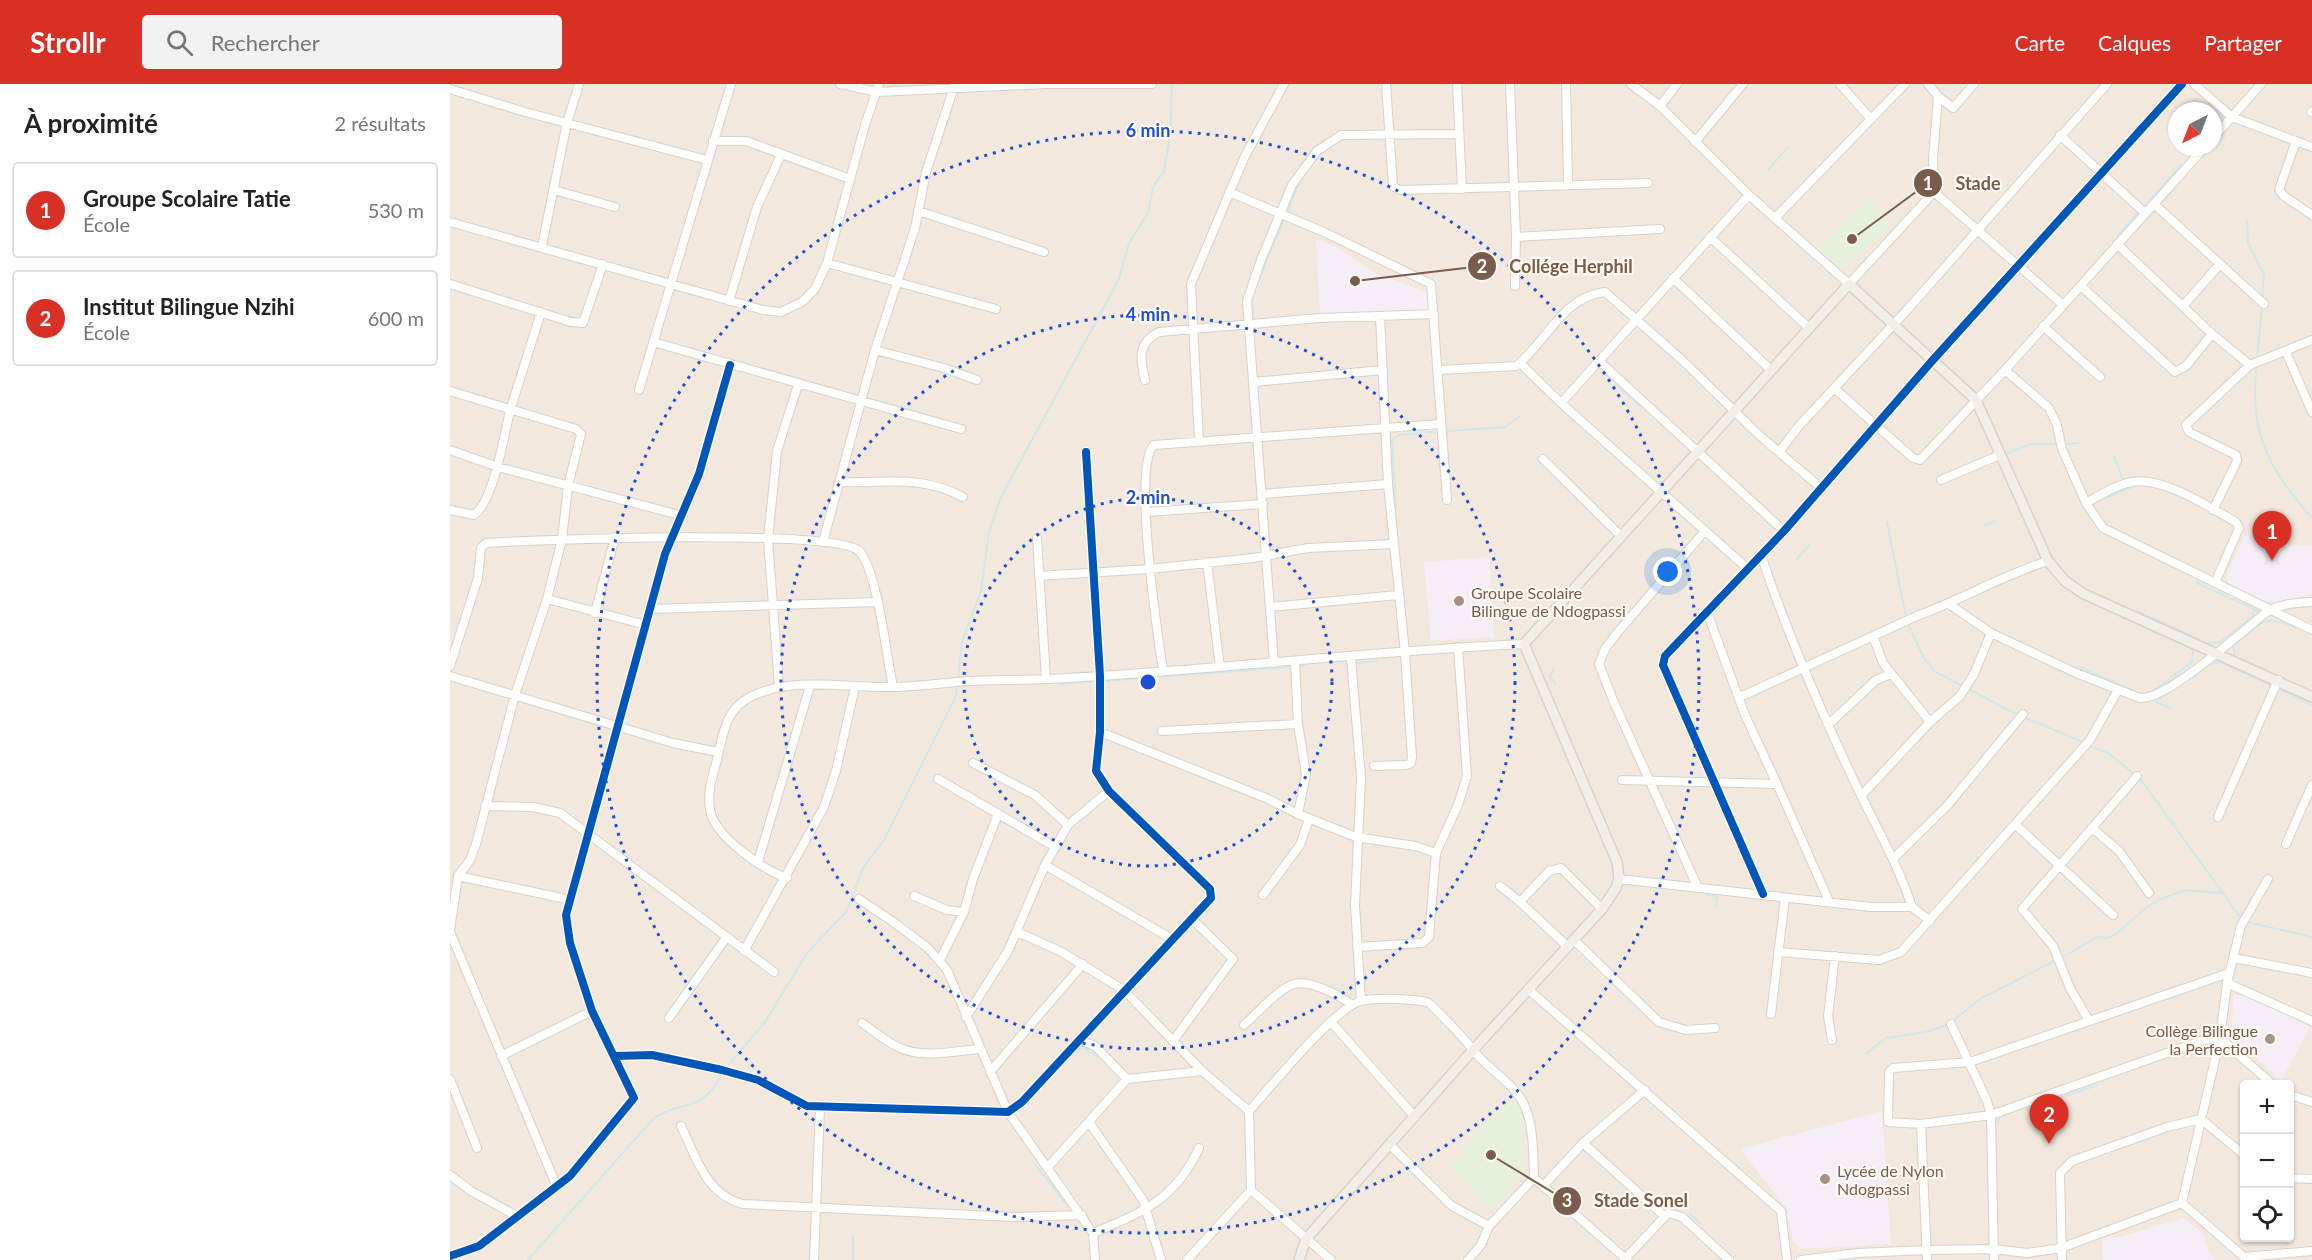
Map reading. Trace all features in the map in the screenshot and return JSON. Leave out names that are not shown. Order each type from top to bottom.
[{"type":"main road","points":[[1299,1260],[1306,1239],[1391,1146],[1473,1050],[1602,909],[1616,888],[1619,879],[1617,862],[1524,644],[1849,284],[1976,400],[2048,561],[2064,581],[2084,594],[2312,697]]},
{"type":"street","points":[[543,246],[567,123],[579,84]]},
{"type":"street","points":[[639,390],[731,84]]},
{"type":"street","points":[[840,84],[878,88],[1152,84]]},
{"type":"street","points":[[1199,441],[1191,284],[1245,156],[1284,84]]},
{"type":"street","points":[[1386,84],[1390,166],[1396,189],[1515,189],[1569,183],[1648,183]]},
{"type":"street","points":[[1457,84],[1462,189]]},
{"type":"street","points":[[1510,84],[1515,189],[1515,286]]},
{"type":"street","points":[[1566,84],[1569,183]]},
{"type":"street","points":[[1631,84],[1660,106],[1749,195],[1849,284],[1934,192],[1933,159],[1938,96]]},
{"type":"street","points":[[1660,106],[1677,84]]},
{"type":"street","points":[[1695,142],[1743,84]]},
{"type":"street","points":[[1840,84],[1870,118]]},
{"type":"street","points":[[1775,218],[1905,84]]},
{"type":"street","points":[[1928,84],[1953,108],[1974,84]]},
{"type":"street","points":[[1779,452],[2107,84]]},
{"type":"street","points":[[1763,894],[1662,661],[1784,531],[1932,361],[2182,84]]},
{"type":"street","points":[[2194,84],[2232,117],[2312,147]]},
{"type":"street","points":[[2222,128],[2261,84]]},
{"type":"street","points":[[823,542],[875,350],[896,281],[909,251],[926,172],[954,87]]},
{"type":"street","points":[[450,222],[543,246],[670,285],[781,312],[802,302],[815,289],[827,262],[865,125],[878,88]]},
{"type":"street","points":[[450,89],[707,160]]},
{"type":"street","points":[[1274,663],[1268,555],[1246,312],[1249,291],[1292,185],[1307,162],[1328,142],[1341,135],[1458,134]]},
{"type":"street","points":[[2060,135],[2145,213]]},
{"type":"street","points":[[713,141],[746,141],[850,179]]},
{"type":"street","points":[[2296,141],[2279,190],[2312,215]]},
{"type":"street","points":[[729,300],[757,207],[781,155]]},
{"type":"street","points":[[1834,388],[1912,458],[1920,460],[2005,370],[2197,156]]},
{"type":"street","points":[[554,190],[615,207]]},
{"type":"street","points":[[1229,192],[1425,280],[1432,290],[1447,500]]},
{"type":"street","points":[[1934,192],[2062,304]]},
{"type":"street","points":[[1561,403],[1749,195]]},
{"type":"street","points":[[2154,204],[2264,304]]},
{"type":"street","points":[[918,211],[1044,252]]},
{"type":"street","points":[[1516,237],[1660,229]]},
{"type":"street","points":[[1710,237],[1808,327]]},
{"type":"street","points":[[2118,244],[2212,334],[2250,365]]},
{"type":"street","points":[[827,262],[996,309]]},
{"type":"street","points":[[450,284],[583,323],[603,264]]},
{"type":"street","points":[[2183,306],[2220,264]]},
{"type":"street","points":[[1673,278],[1770,369]]},
{"type":"street","points":[[2081,286],[2175,372],[2186,366],[2212,334]]},
{"type":"street","points":[[1438,370],[1510,368],[1520,363],[1561,316],[1578,302],[1598,293],[1609,294],[1735,412],[1821,488]]},
{"type":"street","points":[[450,510],[469,515],[478,512],[498,467],[511,410],[542,312]]},
{"type":"street","points":[[1145,380],[1140,357],[1146,340],[1159,332],[1193,331],[1320,318],[1434,314]]},
{"type":"street","points":[[1374,766],[1411,763],[1405,653],[1388,484],[1380,316]]},
{"type":"street","points":[[2043,326],[2100,376]]},
{"type":"street","points":[[2213,510],[2237,461],[2236,455],[2189,432],[2186,425],[2250,365],[2286,352],[2312,339]]},
{"type":"street","points":[[652,342],[862,403],[962,429]]},
{"type":"street","points":[[875,350],[944,368],[977,380]]},
{"type":"street","points":[[2286,352],[2312,412]]},
{"type":"street","points":[[1599,361],[1784,531]]},
{"type":"street","points":[[1520,363],[1561,403],[1747,568]]},
{"type":"street","points":[[450,1256],[479,1246],[506,1228],[517,1216],[570,1176],[634,1098],[592,1011],[566,927],[570,900],[646,626],[672,537],[683,516],[699,474],[730,365]]},
{"type":"street","points":[[1254,382],[1383,370]]},
{"type":"street","points":[[2005,370],[2049,408],[2057,425],[2062,449],[2086,503],[2103,528],[2312,630]]},
{"type":"street","points":[[778,686],[768,540],[777,451],[798,385]]},
{"type":"street","points":[[450,391],[580,431],[568,486],[562,539],[547,599],[515,695],[470,860],[458,876],[450,931],[557,1187]]},
{"type":"street","points":[[1163,671],[1150,569],[1146,512],[1146,476],[1150,448],[1154,445],[1199,441],[1386,430],[1440,424]]},
{"type":"street","points":[[450,450],[498,467],[683,516]]},
{"type":"street","points":[[615,1056],[652,1055],[699,1064],[758,1080],[801,1105],[1008,1112],[1022,1102],[1211,898],[1210,889],[1109,791],[1096,771],[1100,732],[1100,676],[1086,452]]},
{"type":"street","points":[[1941,480],[2000,455]]},
{"type":"street","points":[[1543,459],[1621,536]]},
{"type":"street","points":[[840,482],[876,483],[913,480],[931,483],[963,496]]},
{"type":"street","points":[[2086,503],[2119,485],[2134,481],[2150,482],[2187,495],[2236,522],[2239,528],[2215,583]]},
{"type":"street","points":[[1262,495],[1388,484]]},
{"type":"street","points":[[1146,512],[1263,504]]},
{"type":"street","points":[[1698,888],[1599,664],[1605,649],[1617,633],[1704,532]]},
{"type":"street","points":[[595,613],[615,537]]},
{"type":"street","points":[[450,666],[478,578],[483,545],[615,537],[823,542],[853,547],[861,553],[878,602],[893,687]]},
{"type":"street","points":[[1036,538],[1046,679]]},
{"type":"street","points":[[1039,576],[1150,569],[1308,548],[1394,544]]},
{"type":"street","points":[[1761,555],[1804,669],[1861,796],[1894,858],[1912,908],[1930,921]]},
{"type":"street","points":[[1740,697],[1919,615],[1949,604],[2014,571],[2048,561]]},
{"type":"street","points":[[1208,562],[1220,667]]},
{"type":"street","points":[[1270,606],[1398,595]]},
{"type":"street","points":[[547,599],[646,626]]},
{"type":"street","points":[[651,609],[878,602]]},
{"type":"street","points":[[1949,604],[1991,633],[2118,690],[2140,699],[2148,699],[2159,694],[2214,654],[2270,610],[2294,603],[2312,602]]},
{"type":"street","points":[[1707,612],[1740,697],[1829,902]]},
{"type":"street","points":[[1861,796],[1930,722],[1960,696],[1974,674],[1991,633]]},
{"type":"street","points":[[1873,636],[1891,674],[1930,722]]},
{"type":"street","points":[[787,878],[758,862],[721,834],[714,822],[708,794],[721,733],[738,705],[750,697],[778,686],[893,687],[1100,676],[1351,658],[1458,646],[1524,644]]},
{"type":"street","points":[[1357,947],[1426,941],[1436,853],[1458,805],[1467,776],[1458,646]]},
{"type":"street","points":[[1351,658],[1361,777],[1356,837],[1357,947],[1361,1002]]},
{"type":"street","points":[[1295,661],[1298,724],[1306,774],[1298,814]]},
{"type":"street","points":[[1828,725],[1876,680],[1891,674]]},
{"type":"street","points":[[450,676],[673,743],[718,752]]},
{"type":"street","points":[[2218,817],[2278,680]]},
{"type":"street","points":[[758,862],[810,686]]},
{"type":"street","points":[[744,951],[787,878],[824,807],[842,751],[855,687]]},
{"type":"street","points":[[1778,952],[1879,960],[1893,957],[1901,952],[2090,740],[2118,690]]},
{"type":"street","points":[[1894,858],[1947,806],[2023,714]]},
{"type":"street","points":[[1162,730],[1298,724]]},
{"type":"street","points":[[1100,732],[1266,798],[1309,819],[1356,837],[1415,846],[1436,853]]},
{"type":"street","points":[[973,763],[1035,795],[1068,825]]},
{"type":"street","points":[[2089,1021],[2070,988],[2053,946],[2022,909],[2137,776]]},
{"type":"street","points":[[938,779],[1055,847]]},
{"type":"street","points":[[1622,780],[1777,784]]},
{"type":"street","points":[[2286,844],[2312,785]]},
{"type":"street","points":[[966,1017],[994,976],[1017,932],[1045,866],[1068,825],[1109,791]]},
{"type":"street","points":[[485,806],[533,807],[560,813],[774,972]]},
{"type":"street","points":[[939,960],[964,912],[973,879],[998,814]]},
{"type":"street","points":[[1263,895],[1299,844],[1309,819]]},
{"type":"street","points":[[2016,825],[2113,915]]},
{"type":"street","points":[[2092,828],[2119,851],[2149,893]]},
{"type":"street","points":[[1045,866],[1172,939]]},
{"type":"street","points":[[1520,902],[1549,871],[1561,868],[1602,909]]},
{"type":"street","points":[[458,876],[570,900]]},
{"type":"street","points":[[1619,879],[1871,907],[1912,908]]},
{"type":"street","points":[[2182,1203],[2220,1038],[2227,983],[2241,926],[2268,879]]},
{"type":"street","points":[[1500,886],[1571,943],[1659,1022],[1686,1030],[1715,1028]]},
{"type":"street","points":[[914,896],[947,910],[964,912]]},
{"type":"street","points":[[1771,1014],[1785,898]]},
{"type":"street","points":[[859,899],[892,921],[939,960],[955,985],[966,1017],[1008,1112],[1093,1233],[1095,1260]]},
{"type":"street","points":[[1173,1041],[1233,959],[1192,919]]},
{"type":"street","points":[[1017,932],[1083,964],[1125,991],[1202,1071],[1249,1111]]},
{"type":"street","points":[[669,1018],[726,938]]},
{"type":"street","points":[[1832,1040],[1828,1016],[1835,956]]},
{"type":"street","points":[[2234,958],[2312,973]]},
{"type":"street","points":[[990,1072],[1083,964]]},
{"type":"street","points":[[2229,973],[1970,1062],[1890,1069],[1888,1122],[1921,1124],[1990,1115],[2204,1040],[2220,1038],[2267,1080]]},
{"type":"street","points":[[2227,983],[2312,1021]]},
{"type":"street","points":[[1244,1025],[1286,989],[1300,984],[1334,993],[1352,1005]]},
{"type":"street","points":[[1528,989],[1781,1211],[1786,1232],[1788,1260]]},
{"type":"street","points":[[1186,1260],[1251,1190],[1249,1111],[1352,1005],[1361,1002],[1413,1000],[1429,1003],[1463,1035],[1473,1050],[1520,1096],[1526,1107],[1533,1150],[1534,1178],[1489,1226],[1480,1245],[1468,1260]]},
{"type":"street","points":[[501,1056],[592,1011]]},
{"type":"street","points":[[862,1023],[897,1047],[907,1051],[927,1053],[979,1048]]},
{"type":"street","points":[[1332,1023],[1415,1118]]},
{"type":"street","points":[[1952,1024],[1970,1062],[1990,1115],[1994,1260]]},
{"type":"street","points":[[1091,1028],[1095,1046]]},
{"type":"street","points":[[1079,1040],[1095,1046],[1127,1080]]},
{"type":"street","points":[[1048,1167],[1127,1080],[1202,1071]]},
{"type":"street","points":[[450,1079],[477,1148]]},
{"type":"street","points":[[1544,1185],[1583,1143],[1645,1090]]},
{"type":"street","points":[[2294,1097],[2312,1102]]},
{"type":"street","points":[[814,1260],[818,1209],[820,1107]]},
{"type":"street","points":[[2201,1119],[2240,1152]]},
{"type":"street","points":[[2062,1260],[2060,1173],[2064,1166],[2167,1127],[2201,1119]]},
{"type":"street","points":[[1089,1122],[1135,1186],[1148,1210],[1161,1260]]},
{"type":"street","points":[[1921,1124],[1927,1260]]},
{"type":"street","points":[[681,1125],[711,1186],[722,1197],[743,1204],[802,1205],[818,1209],[1013,1217],[1082,1215]]},
{"type":"street","points":[[1583,1143],[1663,1215]]},
{"type":"street","points":[[1391,1146],[1452,1206],[1489,1226]]},
{"type":"street","points":[[1093,1233],[1148,1210],[1170,1192],[1192,1164],[1199,1148]]},
{"type":"street","points":[[450,1175],[471,1191],[517,1216]]},
{"type":"street","points":[[1534,1178],[1626,1259],[1663,1215],[1674,1213],[1682,1217],[1729,1260]]},
{"type":"street","points":[[2294,1178],[2312,1179]]},
{"type":"street","points":[[1251,1190],[1332,1260]]},
{"type":"street","points":[[1801,1260],[1926,1250],[1993,1249],[2027,1253],[2061,1248],[2182,1203]]},
{"type":"street","points":[[2182,1203],[2245,1259],[2312,1251]]},
{"type":"shaded area","points":[[450,84],[2312,84],[2312,1260],[450,1260]]},
{"type":"shaded area","points":[[1316,240],[1333,245],[1375,273],[1430,294],[1430,309],[1320,315]]},
{"type":"shaded area","points":[[2252,530],[2291,546],[2312,545],[2312,594],[2277,602],[2264,601],[2229,583],[2226,576],[2245,535]]},
{"type":"shaded area","name":"Groupe Scolaire Bilingue de Ndogpassi","points":[[1489,557],[1494,639],[1489,637],[1431,641],[1424,562]]},
{"type":"shaded area","name":"Collège Bilingue la Perfection","points":[[2233,995],[2248,996],[2310,1027],[2282,1080],[2232,1036]]},
{"type":"shaded area","name":"Lycée de Nylon Ndogpassi","points":[[1882,1111],[1891,1244],[1800,1249],[1793,1241],[1787,1209],[1740,1149]]},
{"type":"shaded area","points":[[2184,1218],[2203,1234],[2210,1255],[2216,1260],[2103,1260],[2102,1238],[2120,1237]]},
{"type":"green space","points":[[1872,197],[1889,229],[1840,270],[1818,249],[1846,218]]},
{"type":"green space","points":[[1511,1096],[1522,1112],[1523,1173],[1492,1209],[1447,1167]]},
{"type":"waterway","points":[[958,679],[962,642],[981,591],[989,531],[1001,497],[1119,279],[1129,243],[1148,213],[1153,187],[1164,171],[1170,137],[1172,84]]},
{"type":"waterway","points":[[1768,170],[1788,147]]},
{"type":"waterway","points":[[2143,208],[2181,165]]},
{"type":"waterway","points":[[1257,284],[1302,176]]},
{"type":"waterway","points":[[2167,196],[2174,189]]},
{"type":"waterway","points":[[2117,236],[2139,212]]},
{"type":"waterway","points":[[2148,218],[2154,212]]},
{"type":"waterway","points":[[2247,220],[2248,243],[2264,275],[2262,300]]},
{"type":"waterway","points":[[1252,298],[1253,322]]},
{"type":"waterway","points":[[2262,306],[2255,391],[2258,424],[2266,451],[2277,471],[2312,518]]},
{"type":"waterway","points":[[1898,326],[1912,310]]},
{"type":"waterway","points":[[1619,387],[1639,405],[1641,403]]},
{"type":"waterway","points":[[1446,433],[1505,427],[1520,416]]},
{"type":"waterway","points":[[1427,432],[1435,432]]},
{"type":"waterway","points":[[1396,506],[1392,440],[1399,435],[1420,433]]},
{"type":"waterway","points":[[1446,439],[1448,457]]},
{"type":"waterway","points":[[2064,444],[2078,443]]},
{"type":"waterway","points":[[2004,455],[2030,444],[2058,444]]},
{"type":"waterway","points":[[2114,456],[2123,480]]},
{"type":"waterway","points":[[1448,460],[1449,471]]},
{"type":"waterway","points":[[2109,497],[2137,485]]},
{"type":"waterway","points":[[1266,507],[1271,500]]},
{"type":"waterway","points":[[1753,508],[1759,513]]},
{"type":"waterway","points":[[1763,517],[1775,529]]},
{"type":"waterway","points":[[1985,525],[1995,521]]},
{"type":"waterway","points":[[1887,522],[1907,622],[1923,656],[1934,671],[2016,714],[2083,742]]},
{"type":"waterway","points":[[1797,559],[1809,545]]},
{"type":"waterway","points":[[1294,546],[1301,546]]},
{"type":"waterway","points":[[2197,583],[2261,612]]},
{"type":"waterway","points":[[2284,611],[2290,608],[2312,606]]},
{"type":"waterway","points":[[2137,611],[2206,643],[2220,642],[2253,616],[2255,609]]},
{"type":"waterway","points":[[2269,673],[2235,656],[2233,646],[2262,623],[2276,621],[2296,628]]},
{"type":"waterway","points":[[2146,628],[2193,649],[2192,662],[2150,693]]},
{"type":"waterway","points":[[1356,663],[1377,661]]},
{"type":"waterway","points":[[2207,665],[2221,662],[2271,685]]},
{"type":"waterway","points":[[1180,666],[1193,665]]},
{"type":"waterway","points":[[1103,681],[1303,666]]},
{"type":"waterway","points":[[2078,666],[2133,691]]},
{"type":"waterway","points":[[1554,668],[1550,676],[1555,684]]},
{"type":"waterway","points":[[1073,673],[1099,672]]},
{"type":"waterway","points":[[1059,684],[1098,681]]},
{"type":"waterway","points":[[725,1069],[765,1022],[807,953],[846,912],[864,866],[884,840],[956,696],[957,685]]},
{"type":"waterway","points":[[2171,708],[2156,702],[2178,686]]},
{"type":"waterway","points":[[2279,689],[2312,705]]},
{"type":"waterway","points":[[2088,745],[2108,753],[2141,780],[2243,921],[2312,937]]},
{"type":"waterway","points":[[2061,958],[2097,937],[2108,938],[2116,934],[2147,907],[2161,899],[2185,890],[2221,893]]},
{"type":"waterway","points":[[1706,895],[1717,896],[1716,906]]},
{"type":"waterway","points":[[1360,913],[1361,942]]},
{"type":"waterway","points":[[1866,1054],[1886,1038],[1926,1032],[1949,1024],[1980,999],[2056,960]]},
{"type":"waterway","points":[[1070,1058],[1083,1047],[1097,1057]]},
{"type":"waterway","points":[[528,1260],[654,1118],[675,1108],[699,1101],[714,1087],[722,1074]]},
{"type":"waterway","points":[[2026,1110],[2097,1085]]},
{"type":"waterway","points":[[1994,1126],[2000,1118]]},
{"type":"waterway","points":[[1035,1164],[1064,1202]]},
{"type":"waterway","points":[[1690,1214],[1700,1223]]},
{"type":"waterway","points":[[853,1235],[853,1260]]},
{"type":"cycle path","points":[[1763,894],[1663,665],[1665,656],[1784,531],[1932,361],[2182,84]]},
{"type":"cycle path","points":[[450,1256],[479,1246],[570,1176],[634,1098],[592,1011],[570,943],[566,915],[665,554],[699,474],[730,365]]},
{"type":"cycle path","points":[[615,1056],[652,1055],[722,1070],[758,1080],[807,1106],[1008,1112],[1022,1102],[1211,898],[1210,889],[1109,791],[1096,771],[1100,732],[1100,676],[1086,452]]},
{"type":"place","name":"Stade","points":[[1852,239]]},
{"type":"place","name":"Collége Herphil","points":[[1355,281]]},
{"type":"place","name":"Groupe Scolaire Tatie","points":[[2272,561]]},
{"type":"place","name":"Groupe Scolaire Bilingue de Ndogpassi","points":[[1459,601]]},
{"type":"place","name":"Collège Bilingue la Perfection","points":[[2270,1039]]},
{"type":"place","name":"Institut Bilingue Nzihi","points":[[2049,1144]]},
{"type":"place","name":"Stade Sonel","points":[[1491,1155]]},
{"type":"place","name":"Lycée de Nylon Ndogpassi","points":[[1825,1179]]}]
